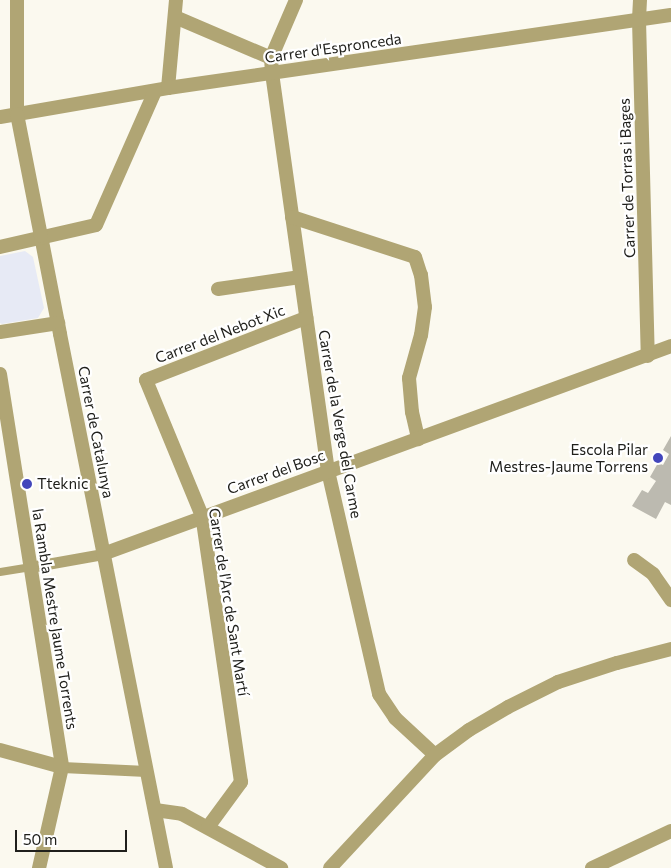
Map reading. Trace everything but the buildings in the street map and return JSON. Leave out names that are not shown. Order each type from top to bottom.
[{"type":"street","name":"Carrer de Catalunya","points":[[17,0],[17,114],[166,868]]},
{"type":"street","points":[[0,247],[41,236],[96,226],[162,89],[175,17],[176,0]]},
{"type":"street","points":[[175,17],[271,58],[296,0]]},
{"type":"street","name":"Carrer de Torras i Bages","points":[[640,0],[648,356]]},
{"type":"street","name":"Carrer d'Espronceda","points":[[0,117],[162,89],[671,16]]},
{"type":"street","name":"Carrer de la Verge del Carme","points":[[271,58],[328,471],[379,694],[395,718],[435,756]]},
{"type":"street","points":[[292,217],[415,257],[421,275],[425,307],[421,335],[409,378],[412,412],[418,439]]},
{"type":"street","points":[[218,289],[300,277]]},
{"type":"street","name":"Carrer del Nebot Xic","points":[[146,380],[306,318]]},
{"type":"street","points":[[0,332],[59,328]]},
{"type":"street","name":"Carrer del Bosc","points":[[30,567],[103,554],[202,516],[648,356],[671,346]]},
{"type":"street","name":"la Rambla Mestre Jaume Torrents","points":[[0,374],[62,767],[39,868]]},
{"type":"street","name":"Carrer de l'Arc de Sant Martí","points":[[146,380],[202,516],[241,782],[208,827]]},
{"type":"street","points":[[634,560],[653,574],[671,600]]},
{"type":"street","points":[[330,868],[435,756],[469,730],[508,707],[558,682],[617,662],[671,649]]},
{"type":"street","points":[[0,750],[62,767],[146,771]]},
{"type":"street","points":[[155,810],[182,814],[281,868]]},
{"type":"street","points":[[592,868],[671,830]]},
{"type":"lane","name":"Carrer del Bosc","points":[[0,572],[30,567]]},
{"type":"shaded area","points":[[25,251],[33,257],[44,308],[38,318],[2,324],[0,323],[0,256]]},
{"type":"place","name":"Escola Pilar Mestres-Jaume Torrens","points":[[658,458]]},
{"type":"place","name":"Tteknic","points":[[27,484]]}]
